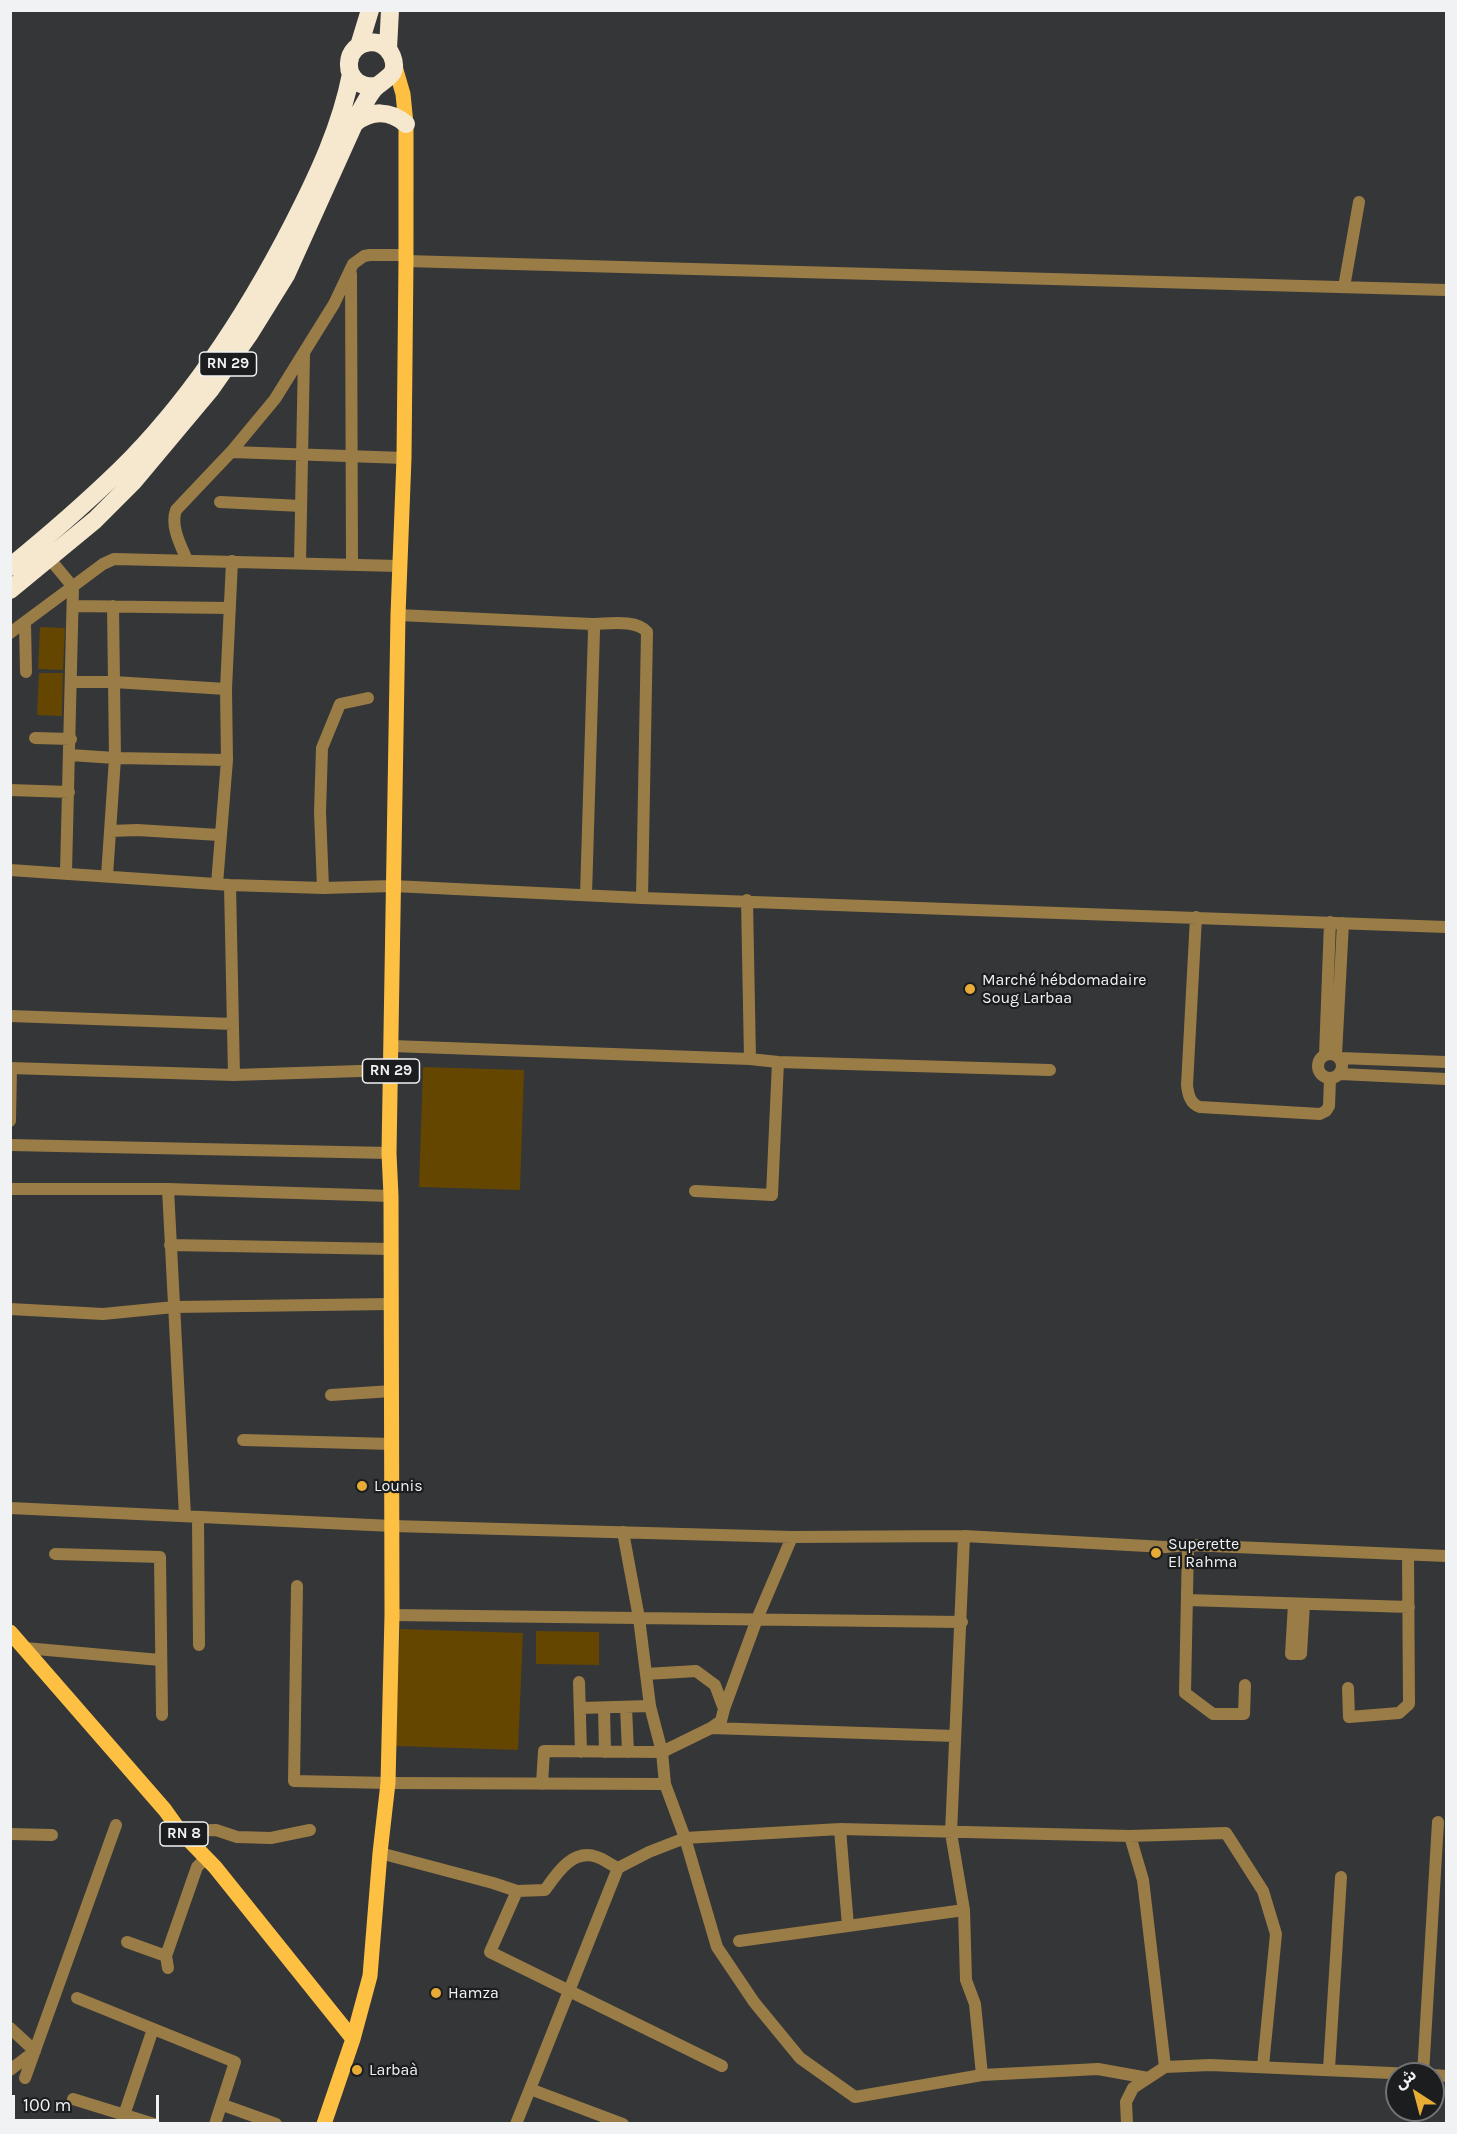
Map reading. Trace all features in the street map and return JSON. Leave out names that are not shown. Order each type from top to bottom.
[{"type":"highway","points":[[359,46],[364,43],[377,43],[391,56],[391,75],[380,85],[371,87],[359,83],[351,74],[350,58],[359,46],[370,10]]},
{"type":"highway","name":"RN 29","points":[[390,10],[391,56]]},
{"type":"highway","name":"RN 29","points":[[10,567],[82,506],[121,469],[197,382],[236,326],[272,266],[320,169],[341,112],[351,74]]},
{"type":"highway","name":"RN 29","points":[[10,591],[95,520],[133,482],[189,417],[237,352],[286,275],[363,106],[380,85]]},
{"type":"highway","points":[[355,123],[367,115],[380,113],[394,116],[406,124]]},
{"type":"main road","name":"RN 29","points":[[324,2124],[353,2039],[370,1976],[388,1784],[392,1615],[389,1153],[406,258],[406,124],[404,100],[391,56]]},
{"type":"main road","points":[[380,85],[404,100]]},
{"type":"main road","name":"RN 8","points":[[10,1632],[165,1810],[180,1831],[206,1858],[353,2039]]},
{"type":"street","points":[[1344,287],[1359,202]]},
{"type":"street","points":[[187,560],[174,521],[176,510],[231,452],[275,399],[334,304],[350,269],[358,259],[364,256],[1446,290]]},
{"type":"street","points":[[350,269],[351,564]]},
{"type":"street","points":[[300,563],[304,352]]},
{"type":"street","points":[[231,452],[404,458]]},
{"type":"street","points":[[220,502],[301,506]]},
{"type":"street","points":[[49,558],[73,587],[66,872]]},
{"type":"street","points":[[10,633],[110,560],[399,566]]},
{"type":"street","points":[[217,884],[219,836],[227,759],[226,689],[232,561]]},
{"type":"street","points":[[73,606],[230,609]]},
{"type":"street","points":[[107,876],[115,758],[113,606]]},
{"type":"street","points":[[398,615],[634,624],[645,629],[648,636],[642,898]]},
{"type":"street","points":[[25,622],[26,672]]},
{"type":"street","points":[[586,895],[594,632],[592,624]]},
{"type":"street","points":[[72,682],[114,682],[226,689]]},
{"type":"street","points":[[323,888],[320,812],[322,748],[340,704],[368,698]]},
{"type":"street","points":[[34,738],[71,739]]},
{"type":"street","points":[[70,755],[115,758],[227,759]]},
{"type":"street","points":[[10,790],[69,792]]},
{"type":"street","points":[[110,831],[137,830],[219,836]]},
{"type":"street","points":[[10,870],[66,872],[230,885],[323,888],[393,886],[642,898],[1446,927]]},
{"type":"street","points":[[230,885],[234,1075]]},
{"type":"street","points":[[747,900],[750,1059]]},
{"type":"street","points":[[1196,917],[1188,1094],[1196,1106],[1320,1114],[1329,1106],[1335,1076],[1342,1063],[1334,1056],[1330,922]]},
{"type":"street","points":[[1334,1056],[1343,923]]},
{"type":"street","points":[[10,1016],[233,1024]]},
{"type":"street","points":[[392,1046],[750,1059],[778,1062],[1050,1070]]},
{"type":"street","points":[[1446,1062],[1334,1056],[1321,1058],[1318,1069],[1325,1077],[1446,1079]]},
{"type":"street","points":[[695,1191],[772,1195],[778,1062]]},
{"type":"street","points":[[10,1121],[11,1068],[234,1075],[391,1070]]},
{"type":"street","points":[[10,1145],[389,1153]]},
{"type":"street","points":[[10,1190],[168,1190],[391,1196]]},
{"type":"street","points":[[168,1190],[174,1307],[199,1645]]},
{"type":"street","points":[[170,1245],[391,1249]]},
{"type":"street","points":[[10,1309],[103,1314],[174,1307],[391,1304]]},
{"type":"street","points":[[331,1395],[392,1391]]},
{"type":"street","points":[[243,1440],[392,1444]]},
{"type":"street","points":[[10,1508],[392,1526],[792,1537],[964,1536],[1165,1547],[1188,1545],[1446,1556]]},
{"type":"street","points":[[623,1532],[639,1618],[650,1706],[662,1752],[665,1784],[686,1838],[717,1947],[754,2002],[800,2058],[855,2097],[982,2075],[1098,2069],[1148,2078]]},
{"type":"street","points":[[964,1536],[951,1833],[964,1910],[966,1980],[975,2004],[982,2075]]},
{"type":"street","points":[[542,1784],[544,1751],[662,1752],[721,1721],[757,1619],[792,1537]]},
{"type":"street","points":[[1188,1545],[1185,1693],[1213,1714],[1244,1714],[1245,1685]]},
{"type":"street","points":[[55,1554],[160,1557],[162,1715]]},
{"type":"street","points":[[1348,1688],[1349,1717],[1399,1713],[1409,1704],[1408,1555]]},
{"type":"street","points":[[297,1586],[294,1781],[388,1784],[665,1784]]},
{"type":"street","points":[[1187,1600],[1409,1607]]},
{"type":"street","points":[[392,1615],[962,1622]]},
{"type":"street","points":[[25,1648],[160,1660]]},
{"type":"street","points":[[646,1674],[696,1671],[715,1685],[724,1709]]},
{"type":"street","points":[[579,1682],[581,1752]]},
{"type":"street","points":[[580,1708],[650,1706]]},
{"type":"street","points":[[626,1707],[627,1752]]},
{"type":"street","points":[[604,1708],[605,1752]]},
{"type":"street","points":[[711,1728],[955,1736]]},
{"type":"street","points":[[1424,2062],[1438,1822]]},
{"type":"street","points":[[25,2078],[116,1825]]},
{"type":"street","points":[[840,1829],[848,1926]]},
{"type":"street","points":[[516,2124],[618,1868],[649,1852],[686,1838],[840,1829],[1130,1836],[1226,1833],[1263,1891],[1276,1934],[1263,2066]]},
{"type":"street","points":[[180,1831],[216,1830],[237,1837],[272,1838],[310,1830]]},
{"type":"street","points":[[10,1834],[52,1835]]},
{"type":"street","points":[[1130,1836],[1143,1880],[1165,2067]]},
{"type":"street","points":[[380,1853],[517,1891],[545,1890],[560,1868],[575,1857],[595,1856],[618,1868]]},
{"type":"street","points":[[127,1942],[167,1962],[197,1867],[206,1858]]},
{"type":"street","points":[[1329,2069],[1341,1877]]},
{"type":"street","points":[[517,1891],[490,1952],[722,2066]]},
{"type":"street","points":[[739,1941],[964,1910]]},
{"type":"street","points":[[77,1998],[235,2062],[215,2124]]},
{"type":"street","points":[[10,2028],[35,2051]]},
{"type":"street","points":[[122,2119],[153,2029]]},
{"type":"street","points":[[10,2070],[35,2051]]},
{"type":"street","points":[[1127,2124],[1126,2102],[1133,2088],[1165,2067],[1263,2066],[1385,2072]]},
{"type":"street","points":[[530,2089],[623,2124]]},
{"type":"street","points":[[73,2099],[122,2119],[154,2124]]},
{"type":"street","points":[[223,2104],[276,2124]]},
{"type":"shaded area","points":[[40,627],[65,628],[63,670],[38,669]]},
{"type":"shaded area","points":[[39,673],[63,673],[62,716],[37,715]]},
{"type":"shaded area","points":[[423,1067],[524,1070],[520,1190],[419,1187]]},
{"type":"shaded area","points":[[400,1629],[523,1633],[518,1750],[395,1746]]},
{"type":"shaded area","points":[[536,1631],[599,1632],[599,1665],[536,1664]]},
{"type":"place","name":"Marché hébdomadaire Soug Larbaa","points":[[970,989]]},
{"type":"place","name":"Lounis","points":[[362,1486]]},
{"type":"place","name":"Superette El Rahma","points":[[1156,1553]]},
{"type":"place","name":"Hamza","points":[[436,1993]]},
{"type":"place","name":"Larbaà","points":[[357,2070]]}]
